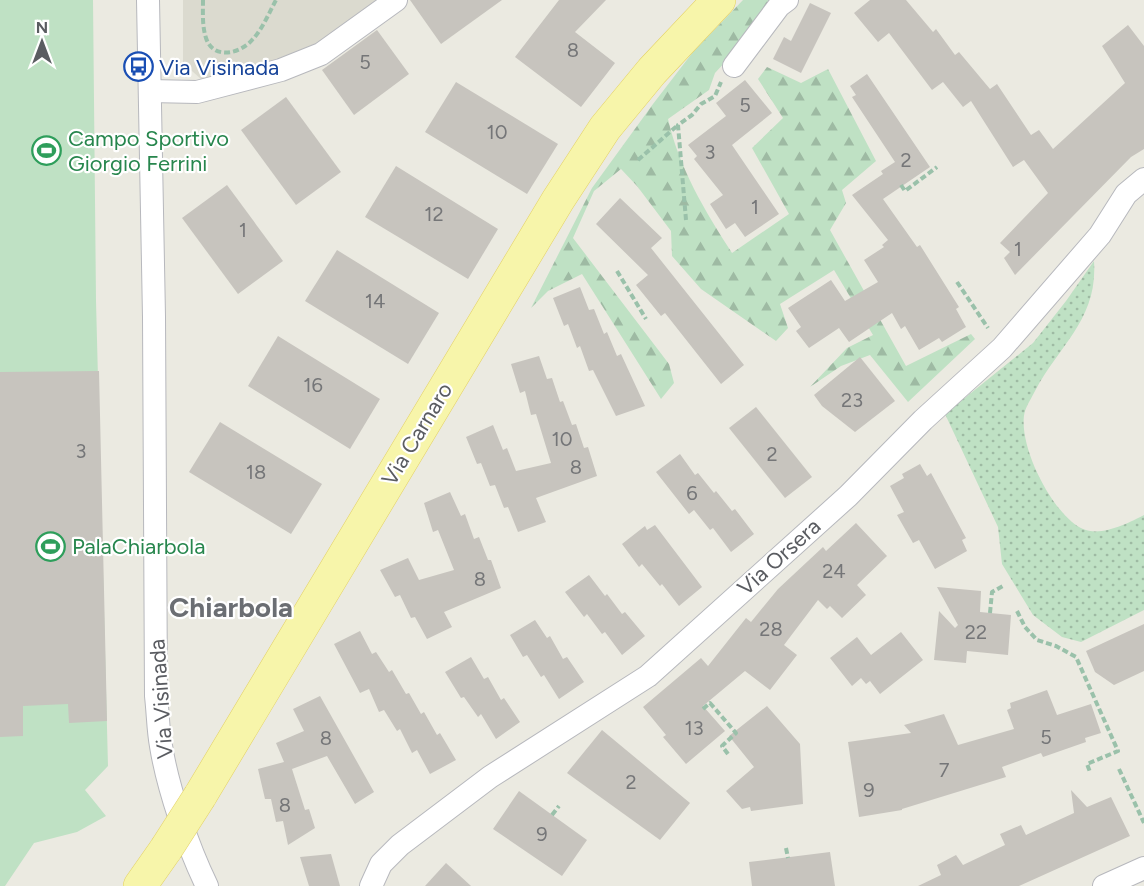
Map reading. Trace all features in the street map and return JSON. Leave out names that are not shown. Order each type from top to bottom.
[{"type":"main road","name":"Via Carnaro","points":[[140,886],[200,796],[581,164],[605,128],[652,71],[719,0]]},
{"type":"street","name":"Via Visinada","points":[[148,0],[154,328],[156,696],[160,745],[166,776],[196,864],[207,886]]},
{"type":"street","points":[[150,91],[197,92],[281,70],[321,54],[396,0]]},
{"type":"street","points":[[734,66],[779,6],[787,0]]},
{"type":"street","name":"Via Orsera","points":[[371,886],[381,864],[400,845],[490,777],[648,676],[848,496],[923,420],[1002,348],[1100,235],[1126,194],[1144,178]]},
{"type":"street","points":[[1104,886],[1144,868]]},
{"type":"path","points":[[203,0],[206,38],[214,49],[224,53],[243,48],[253,39],[276,0]]},
{"type":"path","points":[[638,160],[692,115],[701,104],[715,96],[723,77],[734,66]]},
{"type":"path","points":[[678,125],[686,220]]},
{"type":"path","points":[[901,185],[905,191],[937,167]]},
{"type":"path","points":[[617,271],[646,319]]},
{"type":"path","points":[[957,282],[993,336]]},
{"type":"path","points":[[990,613],[992,592],[1003,586]]},
{"type":"path","points":[[1017,611],[1025,627],[1037,640],[1056,646],[1076,657],[1118,752],[1087,764],[1090,772]]},
{"type":"path","points":[[703,710],[710,703],[736,733],[722,746],[728,754]]},
{"type":"path","points":[[1119,769],[1144,823]]},
{"type":"path","points":[[552,815],[559,806]]},
{"type":"path","points":[[786,848],[788,858]]},
{"type":"shaded area","points":[[183,0],[385,0],[331,38],[283,60],[202,80],[183,63]]},
{"type":"green space","name":"PalaChiarbola","points":[[0,0],[93,0],[96,301],[108,766],[85,790],[106,816],[77,832],[34,843],[5,886],[0,886]]},
{"type":"green space","points":[[743,0],[771,0],[715,73],[709,90],[668,119],[679,155],[703,205],[732,253],[789,214],[752,148],[783,118],[758,79],[767,67],[801,83],[828,69],[876,161],[842,190],[846,203],[830,230],[906,366],[971,334],[975,339],[908,402],[870,355],[841,366],[810,387],[847,348],[873,335],[834,270],[780,304],[788,328],[776,341],[701,289],[672,256],[671,231],[621,169],[594,191],[573,238],[669,364],[674,383],[661,399],[582,274],[548,291],[531,308],[592,188],[693,52]]},
{"type":"green space","points":[[1094,261],[1094,281],[1084,315],[1035,391],[1025,411],[1024,425],[1031,459],[1039,477],[1060,510],[1072,522],[1083,529],[1098,531],[1115,528],[1144,515],[1144,610],[1081,642],[1062,637],[1033,615],[1002,564],[998,527],[945,414],[1033,343]]},
{"type":"building","points":[[410,0],[502,0],[441,44]]},
{"type":"building","points":[[559,0],[606,0],[575,32],[615,63],[581,107],[515,57]]},
{"type":"building","points":[[870,0],[906,0],[933,32],[936,29],[955,55],[959,52],[990,89],[997,84],[1031,135],[1039,130],[1053,149],[1125,83],[1102,46],[1128,25],[1144,46],[1144,149],[1131,157],[1015,275],[1004,258],[1010,252],[1000,243],[1048,193],[1024,160],[1013,167],[971,101],[963,107],[943,82],[932,90],[889,33],[878,42],[854,13]]},
{"type":"building","points":[[810,3],[831,13],[801,73],[773,59],[784,37],[791,41]]},
{"type":"building","points":[[377,30],[409,74],[354,115],[322,70]]},
{"type":"building","points":[[867,74],[930,167],[883,199],[917,247],[920,245],[959,307],[956,309],[966,327],[942,342],[939,338],[919,350],[905,326],[901,329],[892,313],[849,342],[839,328],[809,348],[796,331],[801,327],[788,308],[831,280],[845,301],[878,282],[864,260],[884,247],[882,245],[888,240],[852,195],[883,174],[881,171],[895,162],[852,97],[856,95],[850,86]]},
{"type":"building","points":[[745,80],[772,113],[732,145],[779,214],[745,237],[735,223],[726,229],[710,204],[723,195],[694,159],[697,156],[688,145],[726,116],[716,103]]},
{"type":"building","points":[[456,82],[558,144],[527,194],[425,132]]},
{"type":"building","points":[[286,97],[341,172],[296,205],[241,130]]},
{"type":"building","points":[[396,166],[498,229],[468,279],[365,217]]},
{"type":"building","points":[[227,185],[283,261],[238,294],[182,218]]},
{"type":"building","points":[[620,198],[662,238],[651,248],[744,365],[721,384],[665,313],[661,316],[636,285],[648,275],[596,224]]},
{"type":"building","points":[[337,250],[439,313],[408,364],[305,301]]},
{"type":"building","points":[[580,287],[589,310],[594,309],[604,334],[607,332],[617,356],[621,354],[645,406],[616,416],[593,370],[589,371],[580,346],[577,348],[568,324],[564,326],[553,298]]},
{"type":"building","points":[[278,336],[380,399],[350,449],[248,386]]},
{"type":"building","points":[[539,356],[547,379],[552,378],[560,402],[563,401],[572,425],[576,424],[584,448],[588,447],[597,476],[536,498],[546,522],[518,532],[508,507],[504,508],[495,485],[490,486],[481,463],[477,464],[466,437],[493,425],[503,450],[507,448],[516,471],[551,463],[536,414],[531,415],[525,391],[520,393],[511,364]]},
{"type":"building","points":[[860,357],[895,401],[855,432],[822,406],[814,395]]},
{"type":"building","name":"PalaChiarbola","points":[[99,371],[107,721],[69,723],[68,704],[23,706],[23,736],[0,737],[0,372]]},
{"type":"building","points":[[756,407],[812,477],[785,498],[729,428]]},
{"type":"building","points":[[220,422],[322,484],[291,534],[189,472]]},
{"type":"building","points":[[680,454],[695,475],[698,473],[732,511],[735,509],[754,534],[731,552],[713,528],[710,530],[694,510],[689,514],[656,472]]},
{"type":"building","points":[[920,464],[927,476],[931,473],[966,538],[962,540],[967,551],[935,569],[919,540],[913,543],[897,515],[904,512],[890,486],[904,478],[902,474]]},
{"type":"building","points":[[450,492],[461,516],[465,514],[474,539],[479,537],[488,560],[491,560],[501,588],[444,612],[452,627],[427,639],[415,617],[411,618],[400,595],[395,597],[380,570],[408,558],[419,580],[454,570],[438,530],[433,532],[424,503]]},
{"type":"building","points":[[856,523],[887,556],[857,585],[866,595],[842,618],[830,606],[827,609],[818,600],[784,645],[797,655],[770,690],[745,671],[703,706],[725,731],[686,764],[663,737],[666,735],[643,707],[701,658],[708,666],[746,618],[751,622],[778,589],[823,547],[826,551]]},
{"type":"building","points":[[655,525],[702,587],[679,606],[642,564],[639,567],[622,544],[645,526],[647,530]]},
{"type":"building","points":[[589,575],[605,596],[607,594],[622,614],[625,612],[645,636],[622,655],[605,632],[602,634],[587,614],[584,617],[565,592]]},
{"type":"building","points":[[937,587],[981,591],[980,612],[1011,615],[1008,655],[967,651],[966,663],[934,660],[939,611],[955,628],[958,625]]},
{"type":"building","points":[[535,620],[547,638],[550,636],[563,659],[567,657],[584,682],[559,699],[544,675],[541,677],[527,655],[523,657],[510,635]]},
{"type":"building","points":[[1144,624],[1144,671],[1114,685],[1095,672],[1086,651]]},
{"type":"building","points":[[360,631],[372,654],[376,652],[389,672],[392,670],[421,714],[424,712],[437,735],[440,733],[456,760],[430,774],[417,750],[412,753],[400,729],[397,731],[384,710],[379,712],[369,689],[360,693],[334,644]]},
{"type":"building","points":[[901,632],[923,660],[880,694],[870,681],[866,684],[861,678],[852,686],[830,658],[857,637],[871,655]]},
{"type":"building","points":[[471,657],[484,679],[488,677],[501,700],[504,698],[520,722],[496,739],[481,714],[478,717],[464,697],[461,698],[445,672]]},
{"type":"building","points":[[1047,690],[1057,715],[1091,704],[1101,733],[1085,738],[1086,742],[1043,757],[1041,753],[1002,767],[1006,777],[902,810],[859,817],[848,742],[911,733],[904,725],[944,714],[958,745],[1014,729],[1007,710],[1011,708],[1010,703]]},
{"type":"building","points":[[320,696],[374,792],[355,804],[327,756],[292,769],[305,810],[309,809],[315,828],[288,845],[283,821],[276,822],[271,799],[265,799],[258,769],[284,762],[276,743],[304,731],[293,709]]},
{"type":"building","points":[[767,706],[800,744],[803,804],[751,811],[750,807],[742,809],[726,791],[754,767],[729,736]]},
{"type":"building","points":[[602,730],[690,803],[660,840],[567,773]]},
{"type":"building","points":[[1071,790],[1087,807],[1111,797],[1130,836],[1019,886],[918,886],[941,875],[937,865],[956,855],[963,865],[1005,845],[1000,834],[1021,825],[1026,835],[1074,813]]},
{"type":"building","points":[[519,791],[587,840],[562,876],[493,829]]},
{"type":"building","points":[[830,852],[835,886],[752,886],[749,862]]},
{"type":"building","points":[[331,854],[340,886],[309,886],[300,857]]},
{"type":"building","points":[[446,863],[471,886],[425,886]]},
{"type":"place","name":"Via Visinada","points":[[138,67]]},
{"type":"place","name":"Campo Sportivo Giorgio Ferrini","points":[[47,151]]},
{"type":"place","name":"PalaChiarbola","points":[[51,546]]},
{"type":"district","name":"Chiarbola","points":[[231,607]]}]
